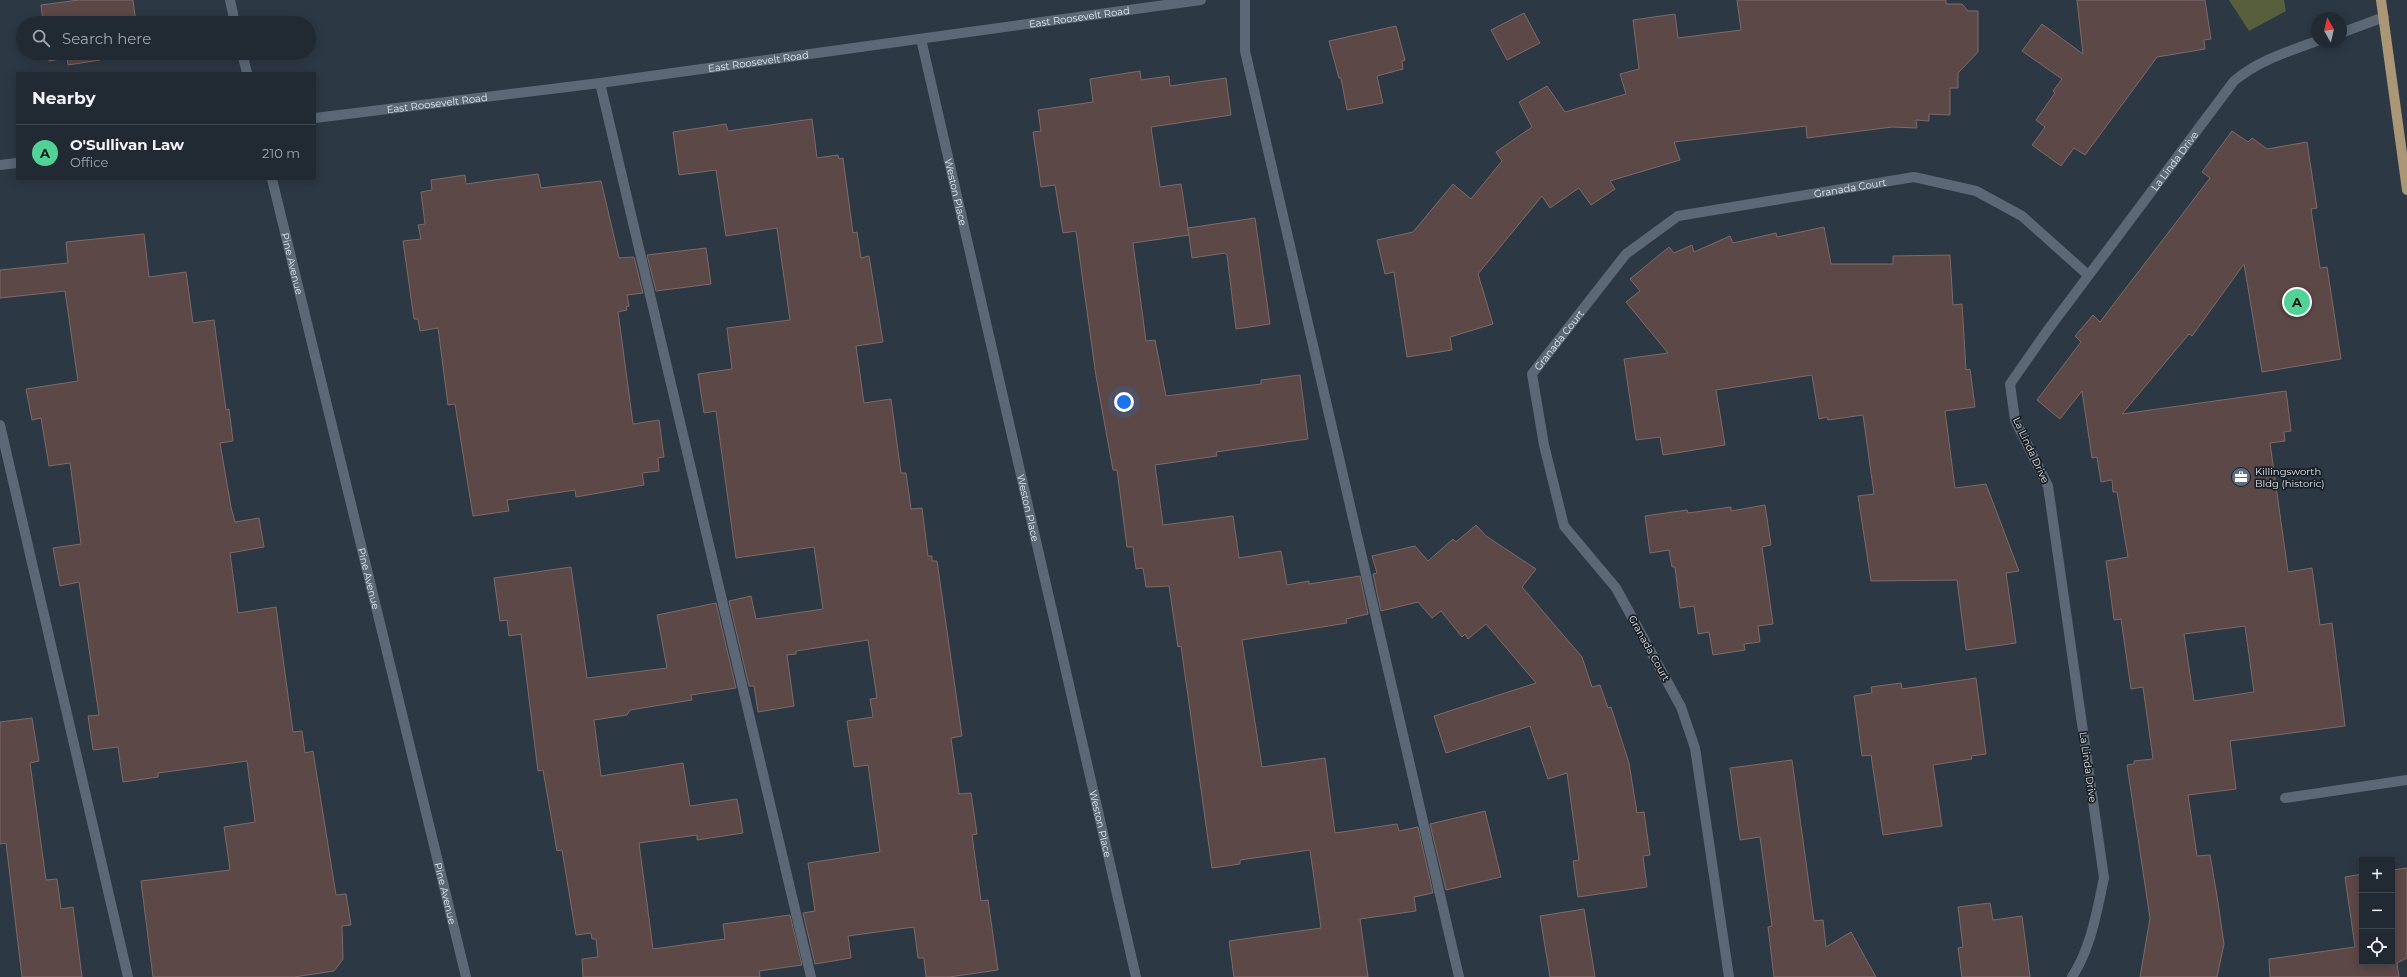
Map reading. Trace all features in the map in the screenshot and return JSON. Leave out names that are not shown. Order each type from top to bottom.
[{"type":"main road","points":[[2381,0],[2404,140],[2407,190]]},
{"type":"street","points":[[230,0],[233,16]]},
{"type":"street","name":"East Roosevelt Road","points":[[316,118],[600,83],[1201,0]]},
{"type":"street","points":[[1245,0],[1245,51],[1459,977]]},
{"type":"street","points":[[2347,31],[2384,17]]},
{"type":"street","name":"Weston Place","points":[[921,39],[1136,977]]},
{"type":"street","name":"La Linda Drive","points":[[2072,977],[2079,966],[2093,926],[2104,878],[2048,486],[2015,420],[2010,384],[2088,275],[2234,81],[2250,68],[2268,58],[2311,43]]},
{"type":"street","points":[[244,60],[247,72]]},
{"type":"street","points":[[600,83],[811,977]]},
{"type":"street","points":[[0,165],[16,163]]},
{"type":"street","name":"Granada Court","points":[[1729,977],[1695,748],[1681,707],[1616,588],[1564,526],[1544,445],[1532,374],[1626,254],[1678,216],[1914,177],[1976,190],[2022,216],[2088,275]]},
{"type":"street","name":"Pine Avenue","points":[[272,180],[466,977]]},
{"type":"street","points":[[0,425],[128,977]]},
{"type":"street","points":[[2285,798],[2407,780]]},
{"type":"green space","points":[[2229,0],[2284,0],[2286,11],[2249,31]]},
{"type":"building","points":[[79,0],[133,0],[135,16],[42,16],[41,5]]},
{"type":"building","points":[[1737,0],[1946,0],[1946,4],[1962,4],[1968,11],[1978,11],[1978,52],[1958,73],[1958,88],[1950,88],[1950,115],[1929,114],[1929,121],[1916,120],[1917,128],[1892,127],[1807,138],[1806,126],[1674,142],[1680,160],[1610,181],[1615,189],[1591,205],[1579,188],[1550,208],[1542,196],[1478,274],[1493,324],[1450,337],[1452,350],[1407,357],[1394,272],[1385,274],[1377,240],[1413,232],[1453,184],[1471,199],[1502,161],[1496,152],[1532,127],[1519,102],[1547,86],[1565,112],[1626,94],[1620,74],[1639,69],[1633,20],[1675,14],[1678,38],[1741,30]]},
{"type":"building","points":[[2077,0],[2205,0],[2211,39],[2204,40],[2205,49],[2157,57],[2085,155],[2074,148],[2061,166],[2032,145],[2045,127],[2036,120],[2055,93],[2053,91],[2062,79],[2022,51],[2042,24],[2083,54]]},
{"type":"building","points":[[1524,13],[1540,43],[1507,60],[1491,30]]},
{"type":"building","points":[[1396,26],[1405,60],[1402,61],[1403,69],[1377,76],[1383,103],[1347,110],[1341,78],[1339,78],[1329,41]]},
{"type":"building","points":[[67,60],[100,60],[68,65]]},
{"type":"building","points":[[1140,71],[1141,80],[1169,76],[1170,86],[1226,78],[1231,115],[1151,127],[1160,187],[1181,184],[1189,235],[1133,243],[1146,341],[1155,340],[1166,396],[1261,384],[1261,380],[1300,375],[1308,439],[1216,452],[1217,456],[1155,465],[1163,525],[1233,516],[1239,558],[1281,551],[1287,585],[1309,581],[1309,584],[1360,576],[1368,614],[1346,619],[1347,623],[1242,640],[1262,767],[1325,758],[1335,833],[1397,824],[1399,831],[1418,827],[1433,893],[1414,897],[1416,911],[1360,919],[1368,977],[1234,977],[1229,941],[1321,928],[1310,850],[1240,860],[1240,864],[1212,868],[1181,646],[1178,647],[1169,586],[1146,587],[1143,568],[1136,569],[1133,547],[1127,547],[1117,470],[1113,470],[1096,376],[1076,231],[1063,233],[1055,185],[1041,187],[1033,132],[1041,131],[1038,110],[1093,102],[1090,79]]},
{"type":"building","points":[[812,119],[817,158],[838,155],[839,159],[843,158],[853,233],[857,232],[861,258],[869,256],[883,342],[856,346],[864,403],[891,399],[901,473],[906,473],[911,509],[922,508],[928,556],[932,556],[932,561],[937,561],[962,736],[951,738],[959,794],[971,793],[977,834],[972,835],[981,901],[988,900],[998,970],[949,977],[926,977],[924,958],[918,958],[914,927],[848,936],[851,958],[815,964],[803,913],[815,911],[808,863],[880,852],[868,765],[854,767],[847,721],[873,717],[870,699],[877,698],[868,640],[796,651],[796,654],[787,655],[794,706],[758,712],[754,686],[749,686],[729,601],[751,596],[756,619],[823,609],[814,547],[736,558],[716,411],[704,413],[698,374],[732,369],[727,328],[790,320],[777,228],[726,236],[716,170],[679,175],[673,132],[726,124],[728,131]]},
{"type":"building","points":[[2232,131],[2248,142],[2252,138],[2267,149],[2307,142],[2317,208],[2311,209],[2320,268],[2327,267],[2341,359],[2262,372],[2244,264],[2192,336],[2189,334],[2122,414],[2286,391],[2291,431],[2284,432],[2285,441],[2270,443],[2288,572],[2312,568],[2320,625],[2332,623],[2345,726],[2230,741],[2236,789],[2188,795],[2197,856],[2210,855],[2217,896],[2224,944],[2217,977],[2140,977],[2150,918],[2127,765],[2134,764],[2134,761],[2153,759],[2143,687],[2131,689],[2121,619],[2114,620],[2106,561],[2128,557],[2117,492],[2113,492],[2112,480],[2101,482],[2097,457],[2092,458],[2082,391],[2060,419],[2037,400],[2081,342],[2075,336],[2093,315],[2100,322],[2210,178],[2202,172]],"holes":[[[2245,626],[2254,692],[2194,701],[2184,634]]]},
{"type":"building","points":[[538,174],[541,188],[601,181],[619,258],[634,257],[643,293],[627,295],[629,306],[626,307],[627,310],[618,312],[633,424],[659,420],[664,457],[658,458],[659,471],[642,473],[644,485],[576,497],[575,490],[507,500],[509,511],[473,516],[455,404],[448,405],[438,328],[420,331],[418,319],[414,319],[403,241],[421,239],[418,225],[425,224],[421,192],[432,190],[431,180],[465,175],[466,184]]},
{"type":"building","points":[[1255,218],[1270,324],[1236,329],[1227,255],[1225,253],[1192,258],[1188,228]]},
{"type":"building","points":[[1824,227],[1831,264],[1893,264],[1893,256],[1950,255],[1953,305],[1962,304],[1966,370],[1970,369],[1975,407],[1945,411],[1955,488],[1986,484],[2019,571],[2006,573],[2016,643],[1966,650],[1957,580],[1871,581],[1858,496],[1874,494],[1863,415],[1828,420],[1827,417],[1819,419],[1812,375],[1716,390],[1725,445],[1663,455],[1660,437],[1636,440],[1624,359],[1668,353],[1626,302],[1640,291],[1630,279],[1669,247],[1674,253],[1692,245],[1694,252],[1730,236],[1733,243],[1776,233],[1777,237]]},
{"type":"building","points":[[144,234],[149,277],[186,272],[193,323],[214,320],[226,410],[229,409],[233,441],[220,443],[231,507],[235,522],[259,518],[264,547],[230,553],[238,613],[276,607],[293,732],[302,731],[305,753],[313,751],[336,895],[346,894],[351,925],[342,926],[343,959],[334,971],[294,977],[153,977],[141,881],[230,870],[224,827],[255,822],[247,761],[158,773],[158,777],[123,782],[118,747],[93,750],[88,716],[99,715],[79,582],[60,586],[53,548],[81,544],[70,463],[49,466],[41,418],[32,420],[26,389],[78,381],[65,291],[0,298],[0,270],[68,263],[66,242]]},
{"type":"building","points":[[706,248],[711,284],[656,291],[647,255]]},
{"type":"building","points":[[1765,505],[1771,545],[1762,547],[1773,624],[1758,626],[1760,642],[1744,644],[1745,650],[1713,655],[1709,632],[1698,634],[1694,606],[1680,608],[1675,567],[1672,567],[1669,550],[1650,553],[1645,516],[1687,510],[1688,513],[1731,507],[1731,511]]},
{"type":"building","points":[[1476,525],[1486,536],[1536,569],[1522,587],[1582,657],[1592,687],[1600,685],[1608,708],[1611,707],[1629,763],[1637,813],[1644,812],[1650,855],[1643,856],[1647,887],[1578,897],[1573,861],[1579,860],[1567,773],[1548,779],[1530,726],[1446,753],[1434,716],[1536,683],[1486,624],[1468,639],[1465,634],[1462,637],[1441,611],[1432,618],[1418,602],[1381,611],[1373,574],[1377,573],[1372,556],[1415,546],[1428,561],[1453,539],[1456,542]]},
{"type":"building","points":[[571,567],[587,678],[667,668],[657,615],[716,603],[736,688],[691,695],[692,700],[630,710],[627,715],[594,720],[601,776],[683,763],[690,806],[737,799],[743,833],[697,840],[697,835],[639,843],[653,949],[725,939],[723,924],[790,915],[802,965],[759,971],[760,977],[583,977],[582,959],[598,957],[596,939],[592,939],[591,933],[576,935],[562,850],[557,851],[543,770],[538,771],[521,634],[509,636],[507,620],[500,621],[494,578]]},
{"type":"building","points":[[1976,678],[1986,754],[1971,756],[1972,759],[1933,765],[1942,826],[1883,835],[1871,755],[1862,756],[1854,696],[1872,693],[1871,687],[1901,683],[1902,689]]},
{"type":"building","points":[[32,718],[39,761],[30,763],[46,880],[57,879],[61,909],[73,907],[82,977],[22,977],[6,843],[0,844],[0,722]]},
{"type":"building","points":[[1792,760],[1814,921],[1823,920],[1826,947],[1851,932],[1876,977],[1774,977],[1768,927],[1772,926],[1760,837],[1740,840],[1730,768]]},
{"type":"building","points":[[1485,811],[1501,877],[1446,890],[1430,824]]},
{"type":"building","points":[[2407,868],[2407,958],[2397,963],[2399,977],[2270,977],[2269,959],[2355,947],[2345,877],[2359,875],[2359,965],[2395,965],[2395,870]]},
{"type":"building","points":[[1990,903],[1993,920],[2022,916],[2030,977],[1962,977],[1958,948],[1963,947],[1958,907]]},
{"type":"building","points":[[1584,909],[1595,977],[1550,977],[1540,916]]},
{"type":"place","name":"O'Sullivan Law","points":[[2297,302]]},
{"type":"place","name":"Killingsworth Bldg (historic)","points":[[2241,477]]}]
